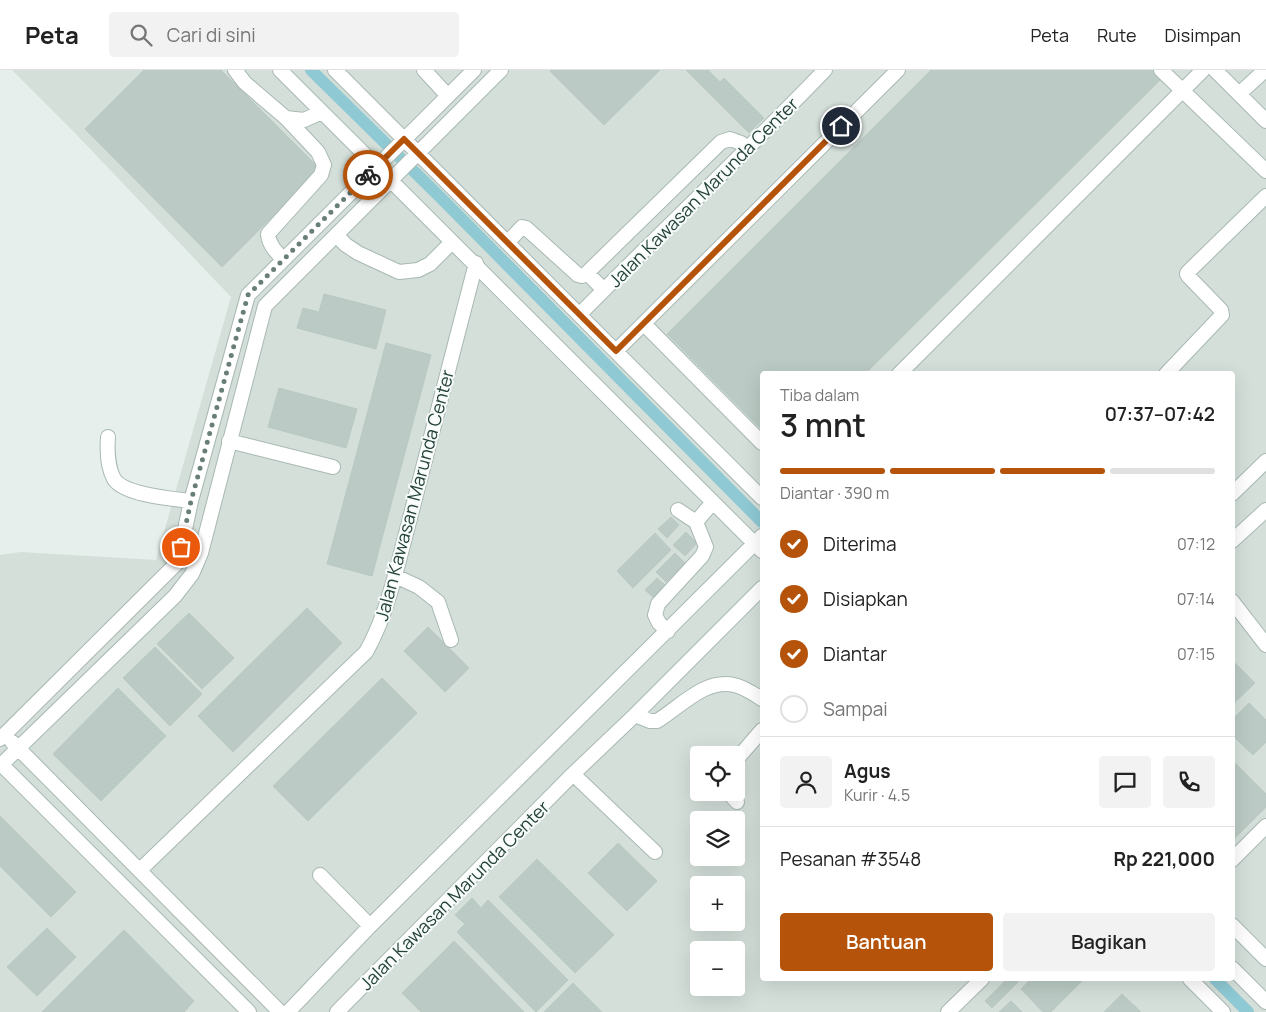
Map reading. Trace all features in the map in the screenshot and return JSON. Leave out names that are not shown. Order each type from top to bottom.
[{"type":"lane","name":"Jalan Kawasan Marunda Center","points":[[280,70],[322,112],[394,178],[452,242],[476,263],[713,502],[759,543],[370,926],[288,1012]]},
{"type":"lane","points":[[335,70],[416,156],[508,242],[760,496]]},
{"type":"lane","points":[[424,70],[448,96]]},
{"type":"lane","points":[[280,1012],[18,749],[2,737],[178,562],[191,501],[246,300],[250,293],[474,70]]},
{"type":"lane","points":[[249,1012],[1,765],[175,596],[192,574],[201,553],[263,309],[268,302],[501,70]]},
{"type":"lane","name":"Jalan Kawasan Marunda Center","points":[[580,314],[631,262],[748,150],[826,70]]},
{"type":"lane","points":[[616,351],[898,70]]},
{"type":"lane","points":[[1161,70],[1266,171]]},
{"type":"lane","points":[[902,371],[1182,90],[1213,70],[1266,122]]},
{"type":"lane","points":[[235,71],[245,83],[286,118],[318,152],[324,165],[321,175],[268,234],[272,247],[283,259]]},
{"type":"lane","points":[[1239,94],[1264,71]]},
{"type":"lane","points":[[286,118],[304,120],[322,112]]},
{"type":"lane","points":[[508,242],[522,227],[526,228],[578,275],[582,276],[721,142],[730,139],[741,143],[748,150]]},
{"type":"lane","points":[[1169,371],[1222,315],[1221,310],[1188,277],[1188,272],[1266,196]]},
{"type":"lane","points":[[336,235],[358,253],[399,272],[418,270],[430,264],[452,242]]},
{"type":"lane","points":[[614,246],[631,262]]},
{"type":"lane","name":"Jalan Kawasan Marunda Center","points":[[140,870],[366,652],[381,624],[395,576],[476,263]]},
{"type":"lane","points":[[587,273],[604,290]]},
{"type":"lane","points":[[644,324],[760,441]]},
{"type":"lane","points":[[213,424],[230,436],[333,467]]},
{"type":"lane","points":[[108,437],[107,453],[114,480],[124,487],[143,494],[191,501]]},
{"type":"lane","points":[[1235,491],[1266,461]]},
{"type":"lane","points":[[696,522],[713,502]]},
{"type":"lane","points":[[668,631],[659,623],[655,615],[658,604],[702,556],[706,547],[696,522],[678,510]]},
{"type":"lane","points":[[1235,538],[1266,510]]},
{"type":"lane","points":[[178,562],[192,574]]},
{"type":"lane","points":[[395,576],[419,587],[438,602],[451,640]]},
{"type":"lane","name":"Jalan Kawasan Marunda Center","points":[[337,1012],[573,774],[760,590]]},
{"type":"lane","points":[[1235,606],[1266,645]]},
{"type":"lane","points":[[635,715],[650,721],[657,721],[689,698],[712,686],[726,684],[736,685],[760,698]]},
{"type":"lane","points":[[745,750],[760,732]]},
{"type":"lane","points":[[573,774],[655,852]]},
{"type":"lane","points":[[1235,857],[1266,826]]},
{"type":"lane","points":[[320,875],[370,926]]},
{"type":"lane","points":[[1235,928],[1266,959]]},
{"type":"lane","points":[[1235,971],[1266,1002]]},
{"type":"lane","points":[[954,1010],[980,981]]},
{"type":"lane","points":[[1192,981],[1223,1012]]},
{"type":"shaded area","points":[[12,70],[1266,70],[1266,1012],[0,1012],[0,555],[21,552],[156,560],[231,297],[75,133]]},
{"type":"building","points":[[144,70],[221,70],[320,169],[222,267],[85,129]]},
{"type":"building","points":[[551,70],[660,70],[604,125]]},
{"type":"building","points":[[686,70],[708,70],[720,82],[724,78],[764,118],[749,133]]},
{"type":"building","points":[[931,70],[1159,70],[1165,75],[868,371],[760,371],[760,428],[667,334]]},
{"type":"building","points":[[324,294],[386,310],[376,349],[297,328],[303,308],[319,312]]},
{"type":"building","points":[[386,343],[431,355],[372,576],[327,564]]},
{"type":"building","points":[[279,388],[357,409],[346,448],[268,427]]},
{"type":"building","points":[[671,517],[679,525],[667,538],[658,529]]},
{"type":"building","points":[[686,532],[697,543],[685,556],[673,545]]},
{"type":"building","points":[[655,533],[671,550],[633,588],[617,571]]},
{"type":"building","points":[[675,553],[685,563],[666,582],[656,572]]},
{"type":"building","points":[[657,578],[665,585],[653,597],[645,590]]},
{"type":"building","points":[[307,608],[342,643],[233,752],[198,716]]},
{"type":"building","points":[[189,613],[234,658],[202,689],[157,644]]},
{"type":"building","points":[[428,627],[469,668],[445,692],[404,651]]},
{"type":"building","points":[[155,647],[202,694],[170,726],[123,678]]},
{"type":"building","points":[[1235,663],[1255,683],[1235,702]]},
{"type":"building","points":[[382,678],[417,713],[308,821],[273,786]]},
{"type":"building","points":[[118,688],[166,736],[101,801],[53,754]]},
{"type":"building","points":[[1249,703],[1266,720],[1266,742],[1253,755],[1235,738],[1236,716]]},
{"type":"building","points":[[1235,763],[1266,794],[1266,807],[1235,838]]},
{"type":"building","points":[[0,816],[76,892],[51,917],[0,866]]},
{"type":"building","points":[[618,843],[657,881],[627,911],[588,873]]},
{"type":"building","points":[[537,859],[614,935],[575,973],[499,897]]},
{"type":"building","points":[[472,898],[481,908],[488,900],[568,980],[536,1012],[457,932],[465,924],[455,915]]},
{"type":"building","points":[[47,928],[76,957],[37,996],[7,967]]},
{"type":"building","points":[[124,930],[194,1001],[184,1012],[42,1012]]},
{"type":"building","points":[[454,941],[524,1012],[421,1012],[402,993]]},
{"type":"building","points":[[1005,981],[1019,981],[992,1008],[985,1001]]},
{"type":"building","points":[[1029,981],[1082,981],[1051,1012],[1043,1012],[1021,989]]},
{"type":"building","points":[[573,983],[602,1012],[544,1012]]},
{"type":"building","points":[[1122,994],[1141,1012],[1104,1012]]},
{"type":"building","points":[[1011,1001],[1022,1012],[999,1012]]},
{"type":"waterway","points":[[311,70],[440,197],[760,520]]},
{"type":"waterway","points":[[1217,981],[1248,1012]]},
{"type":"way so far","points":[[181,547],[191,501],[248,295],[368,175]]},
{"type":"route","points":[[368,175],[404,139],[616,351],[841,126]]}]
